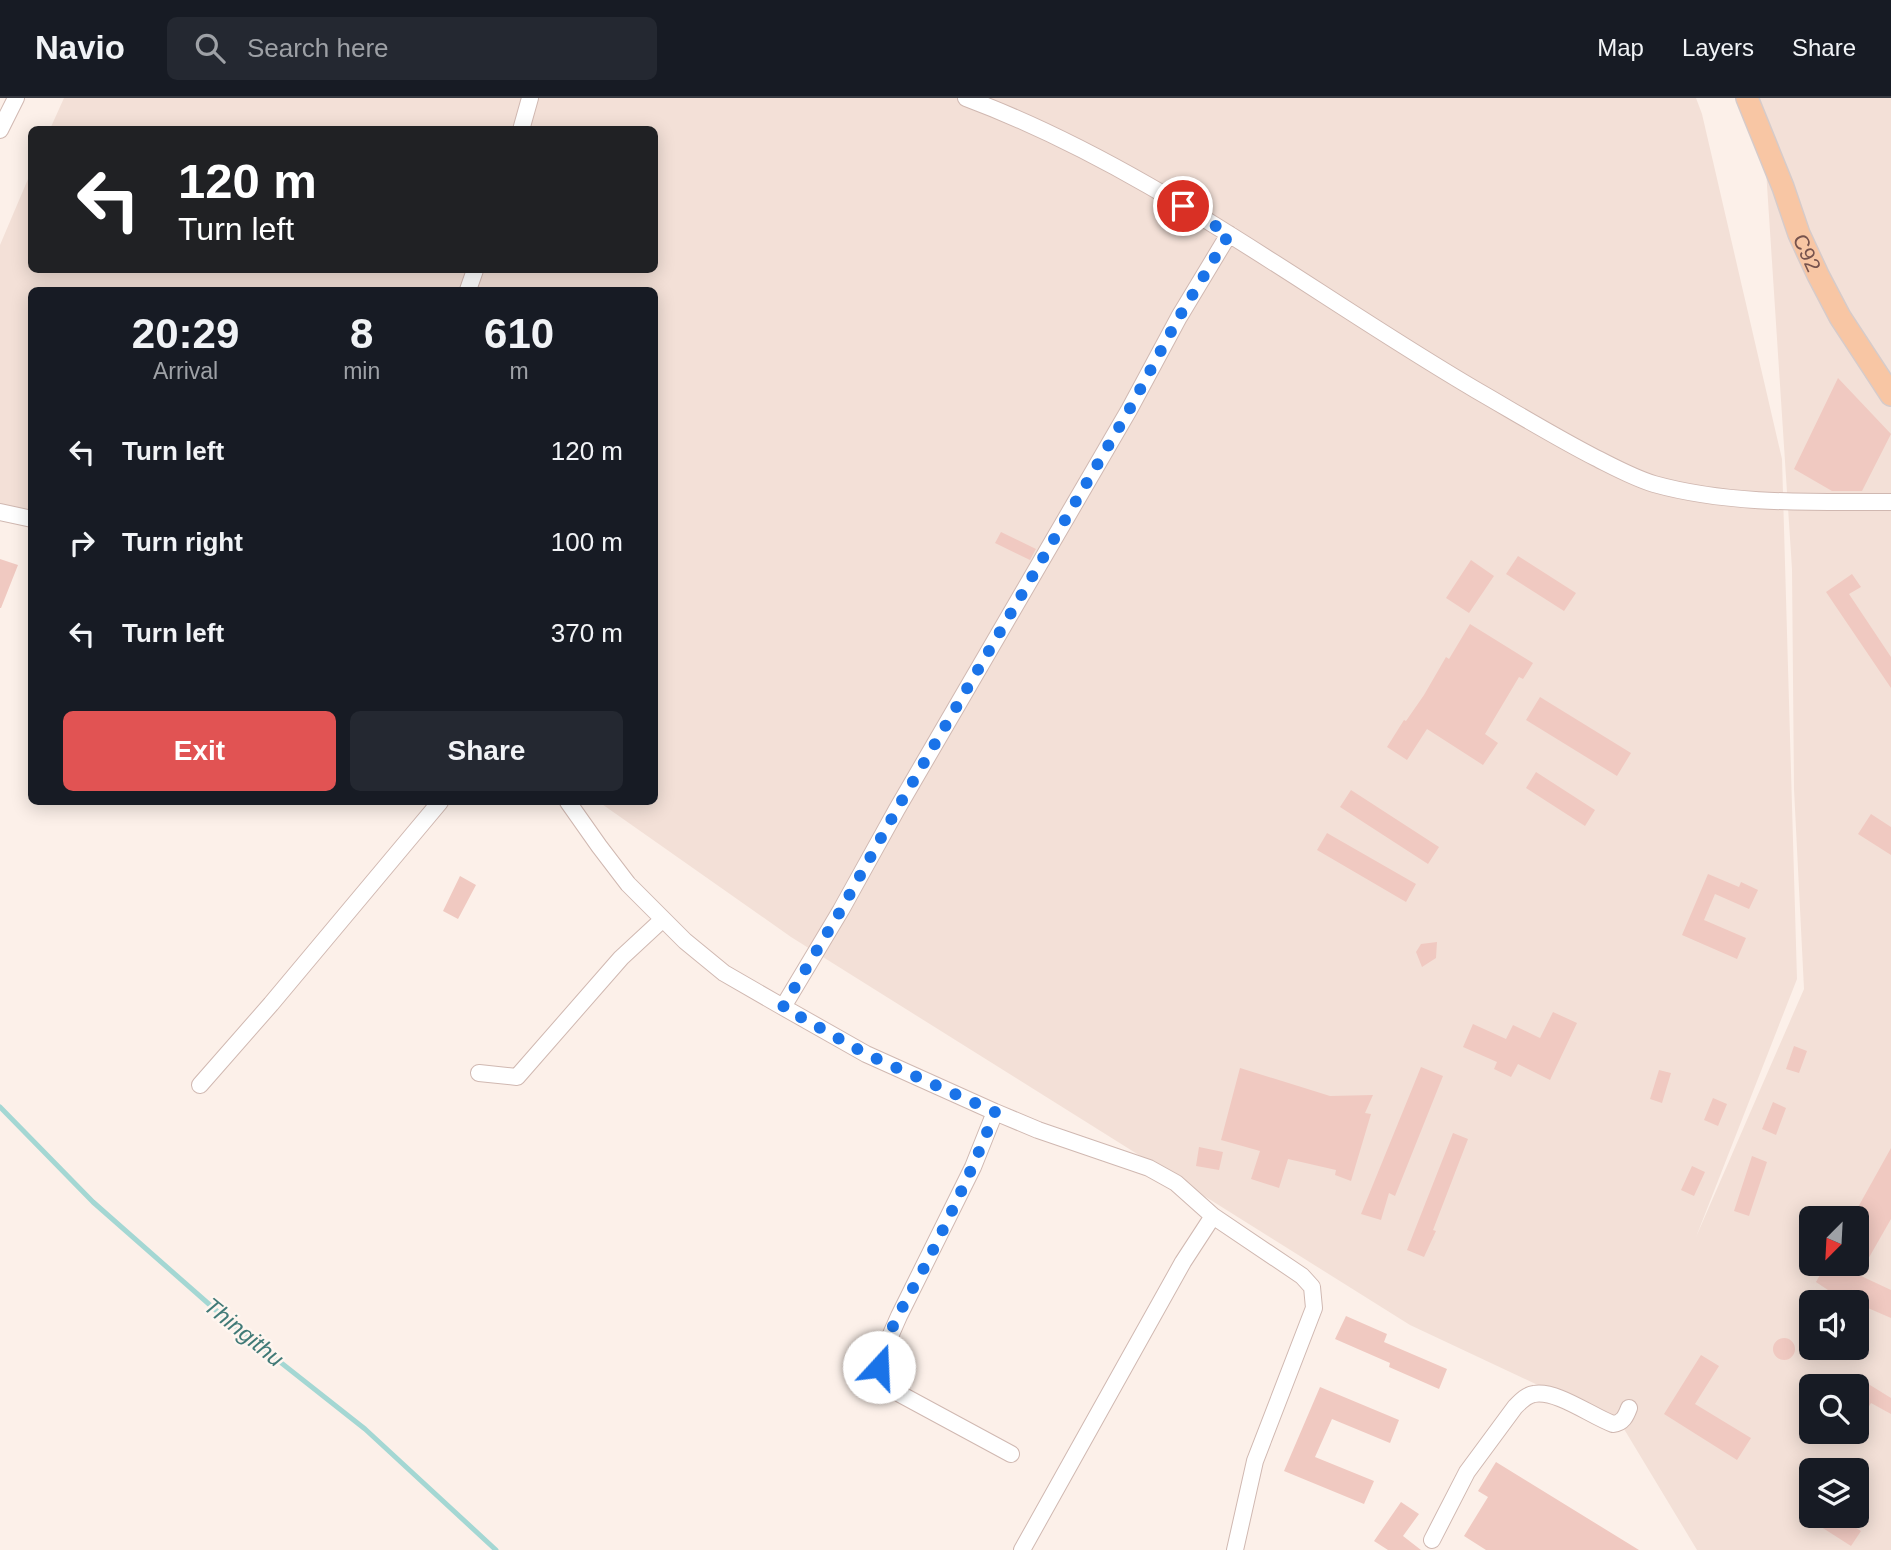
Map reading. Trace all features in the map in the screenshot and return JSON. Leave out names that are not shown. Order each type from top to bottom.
[{"type":"main road","name":"C92","points":[[1747,98],[1799,234],[1818,275],[1840,317],[1891,396]]},
{"type":"street","points":[[0,130],[16,98]]},
{"type":"street","points":[[522,126],[530,98]]},
{"type":"street","points":[[966,98],[1065,140],[1229,234],[1405,347],[1554,436],[1650,483],[1696,495],[1891,502]]},
{"type":"street","points":[[783,1007],[1229,234]]},
{"type":"street","points":[[0,512],[28,518]]},
{"type":"street","points":[[200,1085],[437,805]]},
{"type":"street","points":[[570,805],[621,875],[662,920],[724,973],[866,1054],[1038,1130],[1149,1168],[1176,1183],[1213,1216],[1303,1276],[1312,1287],[1314,1308],[1255,1461],[1235,1550]]},
{"type":"street","points":[[479,1073],[517,1077],[621,958],[662,920]]},
{"type":"street","points":[[995,1112],[973,1167],[899,1316],[879,1367],[882,1379],[900,1394],[1011,1454]]},
{"type":"street","points":[[1022,1550],[1182,1262],[1213,1216]]},
{"type":"street","points":[[1432,1540],[1466,1472],[1515,1406],[1524,1399],[1534,1394],[1558,1398],[1613,1424],[1625,1418],[1629,1408]]},
{"type":"shaded area","points":[[64,98],[1696,98],[1702,114],[1782,459],[1797,979],[1696,1237],[1804,989],[1794,789],[1792,569],[1764,139],[1749,98],[1891,98],[1891,1550],[1697,1550],[1621,1424],[1410,1325],[791,937],[603,805],[658,805],[658,287],[28,287],[28,522],[0,514],[0,245],[28,179],[28,273],[658,273],[658,126],[51,126]]},
{"type":"building","points":[[1838,378],[1891,434],[1862,491],[1832,491],[1794,469]]},
{"type":"building","points":[[1001,532],[1036,549],[1030,560],[995,543]]},
{"type":"building","points":[[1518,556],[1576,593],[1564,611],[1506,574]]},
{"type":"building","points":[[0,559],[18,565],[1,608],[0,608]]},
{"type":"building","points":[[1471,560],[1494,576],[1469,613],[1446,598]]},
{"type":"building","points":[[1852,574],[1861,587],[1849,594],[1891,657],[1891,688],[1826,592]]},
{"type":"building","points":[[1470,624],[1533,663],[1523,679],[1519,677],[1485,734],[1498,743],[1483,765],[1427,729],[1407,760],[1387,747],[1424,695],[1446,657],[1449,659]]},
{"type":"building","points":[[1540,697],[1631,753],[1617,776],[1526,720]]},
{"type":"building","points":[[1536,772],[1595,810],[1585,826],[1526,788]]},
{"type":"building","points":[[1351,790],[1439,847],[1428,864],[1340,807]]},
{"type":"building","points":[[1871,814],[1891,827],[1891,855],[1858,834]]},
{"type":"building","points":[[1327,833],[1416,884],[1406,902],[1317,850]]},
{"type":"building","points":[[1708,874],[1739,887],[1741,882],[1758,890],[1749,909],[1715,894],[1704,920],[1746,938],[1737,959],[1682,935]]},
{"type":"building","points":[[460,876],[476,885],[458,919],[443,911]]},
{"type":"building","points":[[1437,942],[1436,958],[1422,967],[1416,952],[1421,944]]},
{"type":"building","points":[[1553,1012],[1577,1023],[1550,1080],[1518,1064],[1511,1077],[1494,1069],[1497,1062],[1463,1047],[1473,1024],[1506,1039],[1513,1025],[1540,1038]]},
{"type":"building","points":[[1794,1046],[1807,1051],[1799,1073],[1786,1069]]},
{"type":"building","points":[[1421,1067],[1443,1076],[1395,1196],[1389,1193],[1381,1220],[1361,1214]]},
{"type":"building","points":[[1240,1068],[1330,1096],[1373,1095],[1365,1113],[1371,1114],[1351,1181],[1335,1175],[1336,1170],[1288,1159],[1279,1188],[1251,1179],[1260,1151],[1221,1140]]},
{"type":"building","points":[[1659,1070],[1671,1073],[1662,1103],[1650,1099]]},
{"type":"building","points":[[1713,1098],[1727,1104],[1718,1126],[1704,1120]]},
{"type":"building","points":[[1773,1102],[1786,1108],[1776,1135],[1762,1129]]},
{"type":"building","points":[[1453,1133],[1468,1139],[1433,1230],[1436,1231],[1424,1257],[1407,1250]]},
{"type":"building","points":[[1199,1147],[1223,1152],[1219,1170],[1196,1166]]},
{"type":"building","points":[[1891,1148],[1891,1219],[1869,1258],[1869,1206],[1859,1206]]},
{"type":"building","points":[[1752,1156],[1767,1162],[1749,1216],[1734,1211]]},
{"type":"building","points":[[1692,1166],[1705,1172],[1694,1196],[1681,1190]]},
{"type":"building","points":[[1819,1276],[1861,1276],[1891,1290],[1891,1318],[1869,1308],[1869,1290],[1828,1290],[1816,1282]]},
{"type":"building","points":[[1346,1316],[1387,1334],[1384,1342],[1447,1369],[1439,1389],[1389,1367],[1390,1363],[1335,1339]]},
{"type":"building","points":[[1784,1338],[1792,1341],[1795,1349],[1792,1357],[1784,1360],[1776,1357],[1773,1349],[1776,1341]]},
{"type":"building","points":[[1701,1355],[1719,1366],[1695,1404],[1751,1438],[1737,1460],[1664,1414]]},
{"type":"building","points":[[1869,1384],[1891,1398],[1891,1414],[1871,1403],[1869,1406]]},
{"type":"building","points":[[1320,1387],[1399,1420],[1390,1443],[1332,1419],[1315,1457],[1374,1481],[1364,1504],[1284,1471]]},
{"type":"building","points":[[1496,1462],[1639,1550],[1486,1550],[1464,1536],[1488,1497],[1478,1491]]},
{"type":"building","points":[[1401,1502],[1419,1514],[1403,1536],[1421,1550],[1388,1550],[1374,1541]]},
{"type":"building","points":[[1823,1528],[1856,1528],[1861,1531],[1851,1546]]},
{"type":"waterway","name":"Thingithu","points":[[0,1107],[93,1202],[227,1320],[365,1429],[496,1550]]},
{"type":"route","points":[[879,1367],[899,1316],[973,1167],[995,1112],[866,1054],[783,1007],[1229,234],[1183,206]]}]
